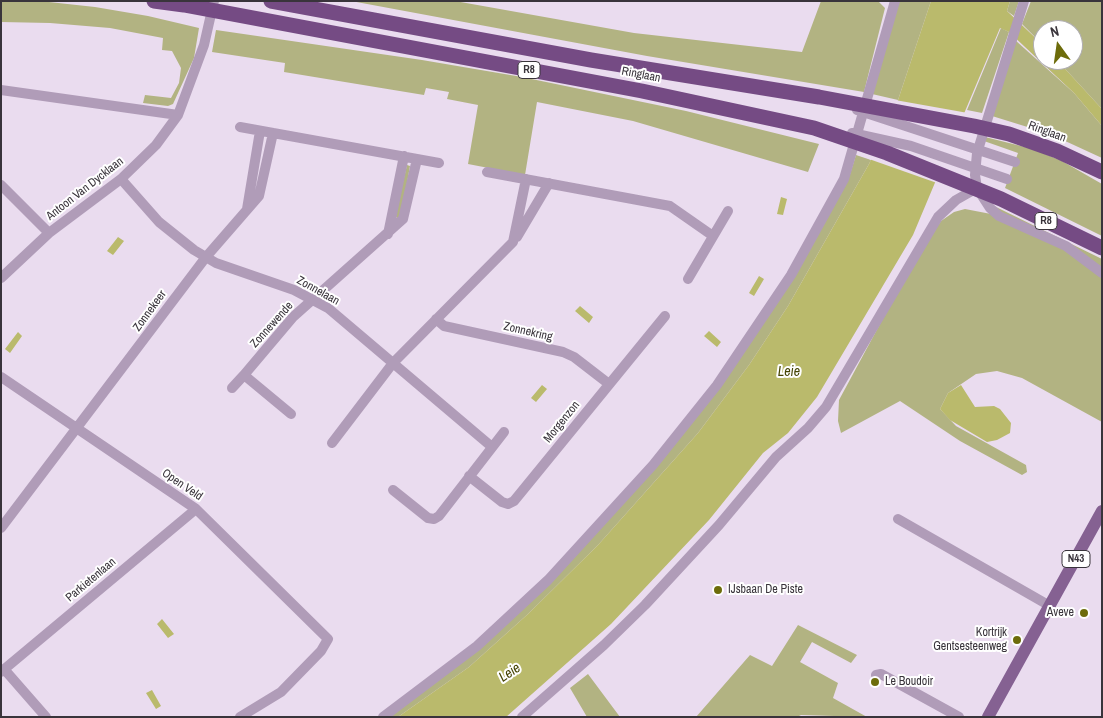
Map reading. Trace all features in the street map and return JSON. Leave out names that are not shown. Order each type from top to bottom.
[{"type":"highway","name":"Ringlaan","points":[[154,1],[642,90],[814,128],[887,153],[1001,199],[1102,248]]},
{"type":"highway","name":"Ringlaan","points":[[271,1],[667,73],[820,97],[1009,134],[1057,151],[1102,172]]},
{"type":"main road","name":"N43","points":[[988,717],[1102,511]]},
{"type":"street","points":[[164,1],[184,5]]},
{"type":"street","name":"Antoon Van Dycklaan","points":[[1,278],[50,233],[121,179],[156,145],[178,114],[204,45],[214,1]]},
{"type":"street","points":[[383,717],[476,646],[527,600],[600,525],[699,408],[773,304],[817,231],[844,179],[895,1]]},
{"type":"street","points":[[1024,1],[977,153],[975,175],[977,188],[990,208],[999,216],[1066,246],[1102,273]]},
{"type":"street","points":[[1,90],[178,114]]},
{"type":"street","points":[[820,97],[1015,162]]},
{"type":"street","points":[[240,127],[439,163]]},
{"type":"street","points":[[814,128],[867,134],[894,141],[1007,179]]},
{"type":"street","name":"Zonnekeer","points":[[247,209],[260,131]]},
{"type":"street","name":"Zonnekeer","points":[[1,528],[206,257],[259,196],[273,133]]},
{"type":"street","points":[[388,234],[403,156]]},
{"type":"street","name":"Zonnewende","points":[[232,388],[293,317],[404,219],[417,159]]},
{"type":"street","points":[[487,172],[670,206],[713,236]]},
{"type":"street","name":"Zonnelaan","points":[[121,179],[158,222],[216,264],[294,290],[328,308],[492,447]]},
{"type":"street","points":[[513,242],[526,179]]},
{"type":"street","points":[[332,443],[393,363],[513,242],[549,184]]},
{"type":"street","points":[[1,185],[50,233]]},
{"type":"street","points":[[522,717],[604,645],[645,605],[712,532],[776,457],[826,408],[938,217],[956,200],[977,188]]},
{"type":"street","points":[[688,279],[728,211]]},
{"type":"street","name":"Morgenzon","points":[[469,476],[502,502],[508,504],[514,501],[665,316]]},
{"type":"street","name":"Zonnekring","points":[[436,319],[444,326],[568,354],[609,384]]},
{"type":"street","points":[[244,375],[292,414]]},
{"type":"street","name":"Open Veld","points":[[1,377],[75,429],[196,509],[328,639],[321,651],[281,692],[240,717]]},
{"type":"street","points":[[393,490],[428,518],[434,519],[440,516],[504,432]]},
{"type":"street","name":"Parkietenlaan","points":[[2,670],[196,509]]},
{"type":"street","points":[[898,519],[1050,606]]},
{"type":"street","points":[[2,670],[46,717]]},
{"type":"street","points":[[876,676],[881,674],[959,717]]},
{"type":"green space","points":[[351,1],[455,1],[634,33],[802,52],[821,1],[878,1],[885,8],[864,92],[647,56]]},
{"type":"green space","points":[[898,1],[931,1],[898,100],[872,94]]},
{"type":"green space","points":[[1010,1],[1019,1],[1014,16],[1007,11]]},
{"type":"green space","points":[[1031,1],[1102,1],[1102,109],[1066,70],[1083,70],[1083,20],[1033,20],[1033,35],[1022,24]]},
{"type":"green space","points":[[1,2],[49,2],[95,7],[148,16],[199,28],[194,58],[173,104],[168,106],[143,103],[145,95],[171,98],[179,83],[181,68],[172,51],[162,50],[163,38],[110,28],[50,23],[1,22]]},
{"type":"green space","points":[[1001,28],[1009,32],[982,113],[967,110]]},
{"type":"green space","points":[[216,30],[422,60],[522,77],[686,111],[819,144],[808,172],[633,121],[537,102],[525,175],[468,164],[478,105],[447,99],[449,92],[426,88],[424,95],[284,72],[285,63],[212,52]]},
{"type":"green space","points":[[1015,40],[1033,56],[1033,70],[1048,70],[1074,93],[1102,126],[1102,158],[1050,134],[992,116]]},
{"type":"green space","points":[[985,137],[1033,149],[1062,161],[1102,184],[1102,236],[1005,188],[1018,153],[984,141]]},
{"type":"green space","points":[[856,155],[871,160],[788,306],[749,365],[698,433],[598,545],[528,614],[469,667],[398,717],[387,717],[506,624],[713,396],[850,174]]},
{"type":"green space","points":[[407,165],[410,166],[401,217],[397,218],[395,216]]},
{"type":"green space","points":[[992,205],[1102,259],[1102,270],[1004,215]]},
{"type":"green space","points":[[965,209],[991,214],[1071,252],[1102,277],[1102,422],[1022,378],[997,371],[976,374],[948,393],[940,409],[956,426],[1026,465],[1027,472],[1022,475],[960,441],[900,401],[841,433],[838,421],[839,400],[915,259],[941,221],[954,212]]},
{"type":"green space","points":[[798,625],[857,655],[851,663],[812,642],[800,662],[838,683],[833,698],[867,717],[801,715],[797,717],[696,717],[750,655],[772,666]]},
{"type":"green space","points":[[588,674],[620,717],[587,717],[570,688]]},
{"type":"water","name":"Leie","points":[[931,1],[1010,1],[1007,11],[1033,36],[1033,55],[1009,32],[1000,28],[913,235],[817,397],[788,433],[763,453],[709,520],[611,624],[506,717],[398,717],[469,667],[528,614],[598,545],[698,433],[749,365],[788,306],[869,164],[898,100]]},
{"type":"water","name":"Leie","points":[[1049,70],[1066,70],[1102,109],[1102,126],[1074,93]]},
{"type":"water","points":[[781,197],[787,199],[783,215],[777,214]]},
{"type":"water","points":[[118,237],[124,241],[113,255],[107,251]]},
{"type":"water","points":[[759,276],[764,279],[754,296],[749,293]]},
{"type":"water","points":[[580,306],[593,317],[589,323],[575,311]]},
{"type":"water","points":[[709,331],[721,342],[717,347],[704,336]]},
{"type":"water","points":[[18,332],[22,336],[10,353],[5,349]]},
{"type":"water","points":[[542,385],[547,389],[536,402],[531,398]]},
{"type":"water","points":[[961,385],[975,407],[994,406],[1000,409],[1011,423],[1010,433],[997,440],[987,442],[950,420],[940,409],[948,393]]},
{"type":"water","points":[[162,619],[174,634],[168,638],[157,624]]},
{"type":"water","points":[[152,690],[161,706],[156,709],[146,693]]},
{"type":"pier","points":[[895,100],[968,113],[937,183],[869,159]]},
{"type":"place","name":"IJsbaan De Piste","points":[[718,590]]},
{"type":"place","name":"Aveve","points":[[1084,613]]},
{"type":"place","name":"Kortrijk Gentsesteenweg","points":[[1017,640]]},
{"type":"place","name":"Le Boudoir","points":[[875,682]]}]
